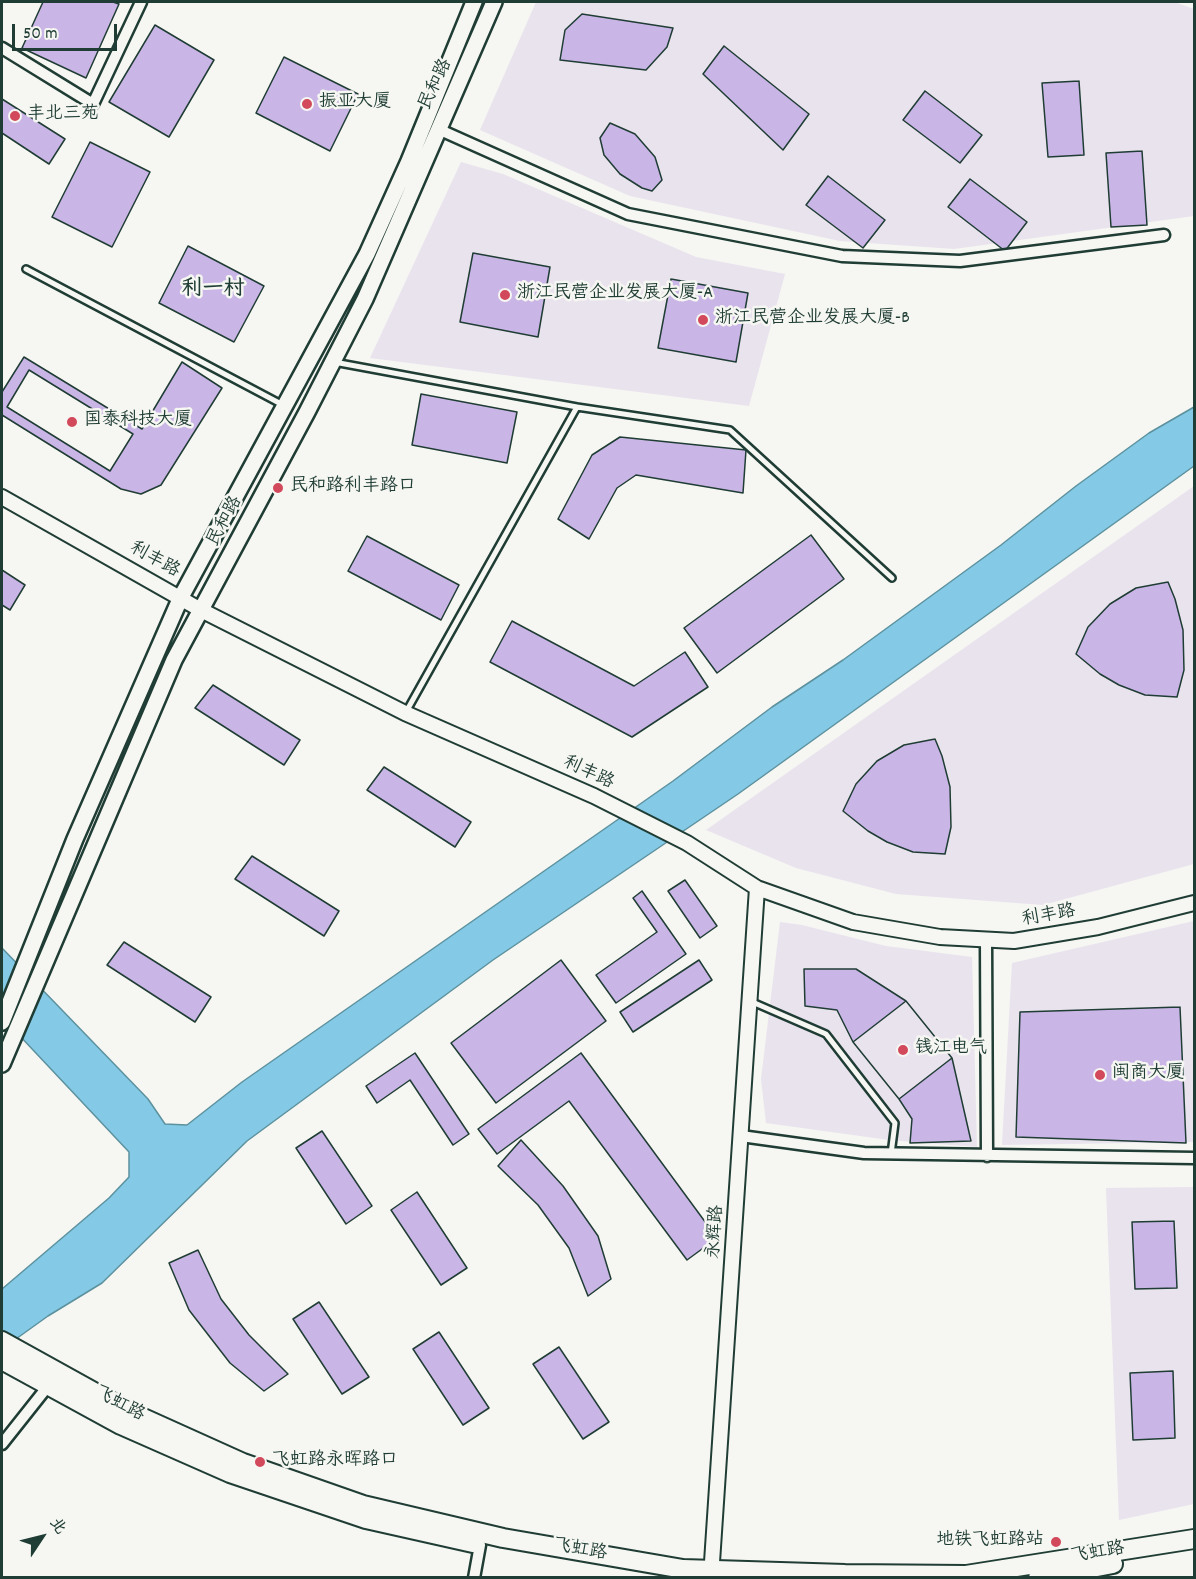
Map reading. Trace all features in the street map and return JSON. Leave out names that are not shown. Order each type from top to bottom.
[{"type":"main road","name":"民和路","points":[[2,1022],[75,839],[181,597],[367,254],[409,161],[474,2]]},
{"type":"main road","name":"民和路","points":[[2,1064],[174,660],[365,299],[438,129],[466,71],[494,2]]},
{"type":"main road","name":"飞虹路","points":[[6,1350],[132,1413],[243,1462],[363,1505],[503,1538],[712,1574],[966,1575],[1194,1539]]},
{"type":"main road","name":"飞虹路","points":[[6,1350],[48,1386],[121,1425],[230,1473],[366,1519],[480,1545],[678,1578]]},
{"type":"main road","name":"飞虹路","points":[[1038,1578],[1194,1550]]},
{"type":"street","points":[[2,48],[93,104],[141,2]]},
{"type":"street","points":[[438,129],[627,214],[842,256],[960,261],[1164,235]]},
{"type":"street","name":"利丰路","points":[[2,496],[201,610],[405,713],[594,796],[687,843],[757,888],[853,922],[940,937],[1014,941],[1098,927],[1194,903]]},
{"type":"street","name":"永辉路","points":[[712,1574],[757,888]]},
{"type":"street","points":[[986,939],[987,1156]]},
{"type":"street","points":[[741,1136],[864,1153],[1194,1158]]},
{"type":"street","points":[[2,1444],[48,1386]]},
{"type":"street","points":[[474,1578],[480,1545]]},
{"type":"lane","points":[[26,269],[285,406]]},
{"type":"lane","points":[[333,362],[577,407],[730,429],[892,578]]},
{"type":"lane","points":[[405,713],[577,407]]},
{"type":"lane","points":[[749,1001],[826,1034],[895,1123],[891,1154]]},
{"type":"shaded area","points":[[536,2],[1177,3],[1194,9],[1194,216],[954,249],[840,241],[630,196],[480,130]]},
{"type":"shaded area","points":[[461,162],[503,174],[696,257],[785,274],[749,406],[370,358]]},
{"type":"shaded area","points":[[1194,486],[1194,864],[1043,905],[896,894],[796,868],[706,830]]},
{"type":"shaded area","points":[[1194,921],[1194,1142],[1002,1145],[1012,963]]},
{"type":"shaded area","points":[[780,922],[802,925],[886,946],[972,957],[977,1147],[889,1140],[766,1123],[761,1079]]},
{"type":"shaded area","points":[[1194,1187],[1194,1504],[1119,1520],[1106,1188]]},
{"type":"water","points":[[1194,407],[1194,466],[738,794],[493,960],[247,1141],[102,1283],[48,1316],[2,1349],[2,1289],[109,1198],[129,1177],[129,1152],[2,1017],[2,948],[148,1099],[165,1124],[187,1125],[242,1082],[673,781],[772,707],[843,660],[1149,433]]},
{"type":"building","points":[[43,2],[113,2],[119,4],[86,78],[22,48]]},
{"type":"building","points":[[582,14],[673,28],[667,47],[646,70],[560,60],[565,30]]},
{"type":"building","points":[[155,25],[214,60],[169,137],[109,102]]},
{"type":"building","points":[[724,46],[809,114],[783,150],[703,74]]},
{"type":"building","name":"振亚大厦","points":[[284,57],[358,94],[330,151],[256,113]]},
{"type":"building","points":[[1079,81],[1084,155],[1048,157],[1042,83]]},
{"type":"building","points":[[925,91],[982,135],[960,163],[903,120]]},
{"type":"building","name":"丰北三苑","points":[[2,99],[65,139],[49,164],[2,133]]},
{"type":"building","points":[[610,123],[635,134],[655,157],[662,180],[652,191],[642,188],[620,174],[604,155],[600,138]]},
{"type":"building","points":[[90,142],[150,172],[112,247],[52,217]]},
{"type":"building","points":[[1142,151],[1147,225],[1111,227],[1106,153]]},
{"type":"building","points":[[828,176],[885,220],[863,248],[806,205]]},
{"type":"building","points":[[970,179],[1027,222],[1005,251],[948,207]]},
{"type":"building","points":[[188,246],[264,286],[234,342],[159,303]]},
{"type":"building","name":"浙江民营企业发展大厦-A","points":[[473,253],[550,267],[538,337],[460,322]]},
{"type":"building","name":"浙江民营企业发展大厦-B","points":[[671,279],[748,293],[736,362],[658,348]]},
{"type":"building","name":"国泰科技大厦","points":[[24,357],[142,429],[182,362],[222,388],[161,485],[141,494],[121,489],[2,415],[2,392]]},
{"type":"building","points":[[29,370],[133,434],[110,471],[7,407]]},
{"type":"building","points":[[421,394],[517,412],[507,463],[412,445]]},
{"type":"building","points":[[620,437],[746,450],[743,493],[636,475],[617,488],[589,539],[558,519],[592,455]]},
{"type":"building","points":[[811,535],[844,579],[717,673],[684,628]]},
{"type":"building","points":[[367,536],[459,585],[441,620],[348,571]]},
{"type":"building","points":[[2,570],[25,585],[10,610],[2,605]]},
{"type":"building","points":[[1168,582],[1183,630],[1184,670],[1177,697],[1145,695],[1119,685],[1100,674],[1076,654],[1088,627],[1110,604],[1136,588]]},
{"type":"building","points":[[512,621],[634,686],[685,652],[708,687],[632,737],[490,662]]},
{"type":"building","points":[[213,685],[300,740],[284,765],[195,708]]},
{"type":"building","points":[[935,739],[950,787],[951,827],[945,854],[913,852],[887,842],[868,831],[843,811],[856,784],[877,761],[904,745]]},
{"type":"building","points":[[384,767],[471,822],[455,847],[367,790]]},
{"type":"building","points":[[252,856],[339,911],[324,936],[235,879]]},
{"type":"building","points":[[685,880],[717,926],[700,938],[668,891]]},
{"type":"building","points":[[642,891],[686,954],[616,1003],[596,975],[657,932],[633,898]]},
{"type":"building","points":[[124,942],[211,997],[195,1022],[107,965]]},
{"type":"building","points":[[561,960],[606,1021],[496,1103],[451,1043]]},
{"type":"building","points":[[699,960],[712,980],[633,1032],[620,1012]]},
{"type":"building","name":"钱江电气","points":[[804,969],[856,969],[906,1001],[952,1058],[971,1141],[910,1143],[912,1119],[899,1099],[853,1042],[837,1010],[805,1006]]},
{"type":"building","points":[[906,1001],[952,1058],[899,1099],[853,1042]]},
{"type":"building","name":"闽商大厦","points":[[1180,1007],[1186,1143],[1016,1137],[1020,1012]]},
{"type":"building","points":[[415,1053],[469,1134],[453,1145],[410,1080],[377,1103],[366,1086]]},
{"type":"building","points":[[581,1053],[717,1238],[687,1260],[569,1101],[497,1154],[478,1129]]},
{"type":"building","points":[[322,1131],[372,1206],[346,1224],[296,1148]]},
{"type":"building","points":[[521,1140],[563,1186],[598,1236],[611,1279],[588,1296],[569,1248],[538,1205],[498,1166]]},
{"type":"building","points":[[417,1192],[467,1268],[441,1285],[391,1210]]},
{"type":"building","points":[[1174,1221],[1177,1288],[1135,1289],[1132,1222]]},
{"type":"building","points":[[198,1250],[221,1299],[249,1335],[288,1374],[264,1391],[230,1363],[189,1310],[169,1263]]},
{"type":"building","points":[[319,1302],[369,1377],[342,1394],[293,1319]]},
{"type":"building","points":[[439,1332],[489,1408],[463,1425],[413,1349]]},
{"type":"building","points":[[559,1347],[609,1422],[583,1439],[533,1364]]},
{"type":"building","points":[[1173,1371],[1175,1438],[1133,1440],[1130,1373]]},
{"type":"place","name":"振亚大厦","points":[[307,104]]},
{"type":"place","name":"丰北三苑","points":[[15,116]]},
{"type":"place","name":"浙江民营企业发展大厦-A","points":[[505,295]]},
{"type":"place","name":"浙江民营企业发展大厦-B","points":[[703,320]]},
{"type":"place","name":"国泰科技大厦","points":[[72,422]]},
{"type":"place","name":"民和路利丰路口","points":[[278,488]]},
{"type":"place","name":"钱江电气","points":[[903,1050]]},
{"type":"place","name":"闽商大厦","points":[[1100,1075]]},
{"type":"place","name":"飞虹路永晖路口","points":[[260,1462]]},
{"type":"place","name":"地铁飞虹路站","points":[[1056,1542]]},
{"type":"district","name":"利一村","points":[[213,291]]}]
